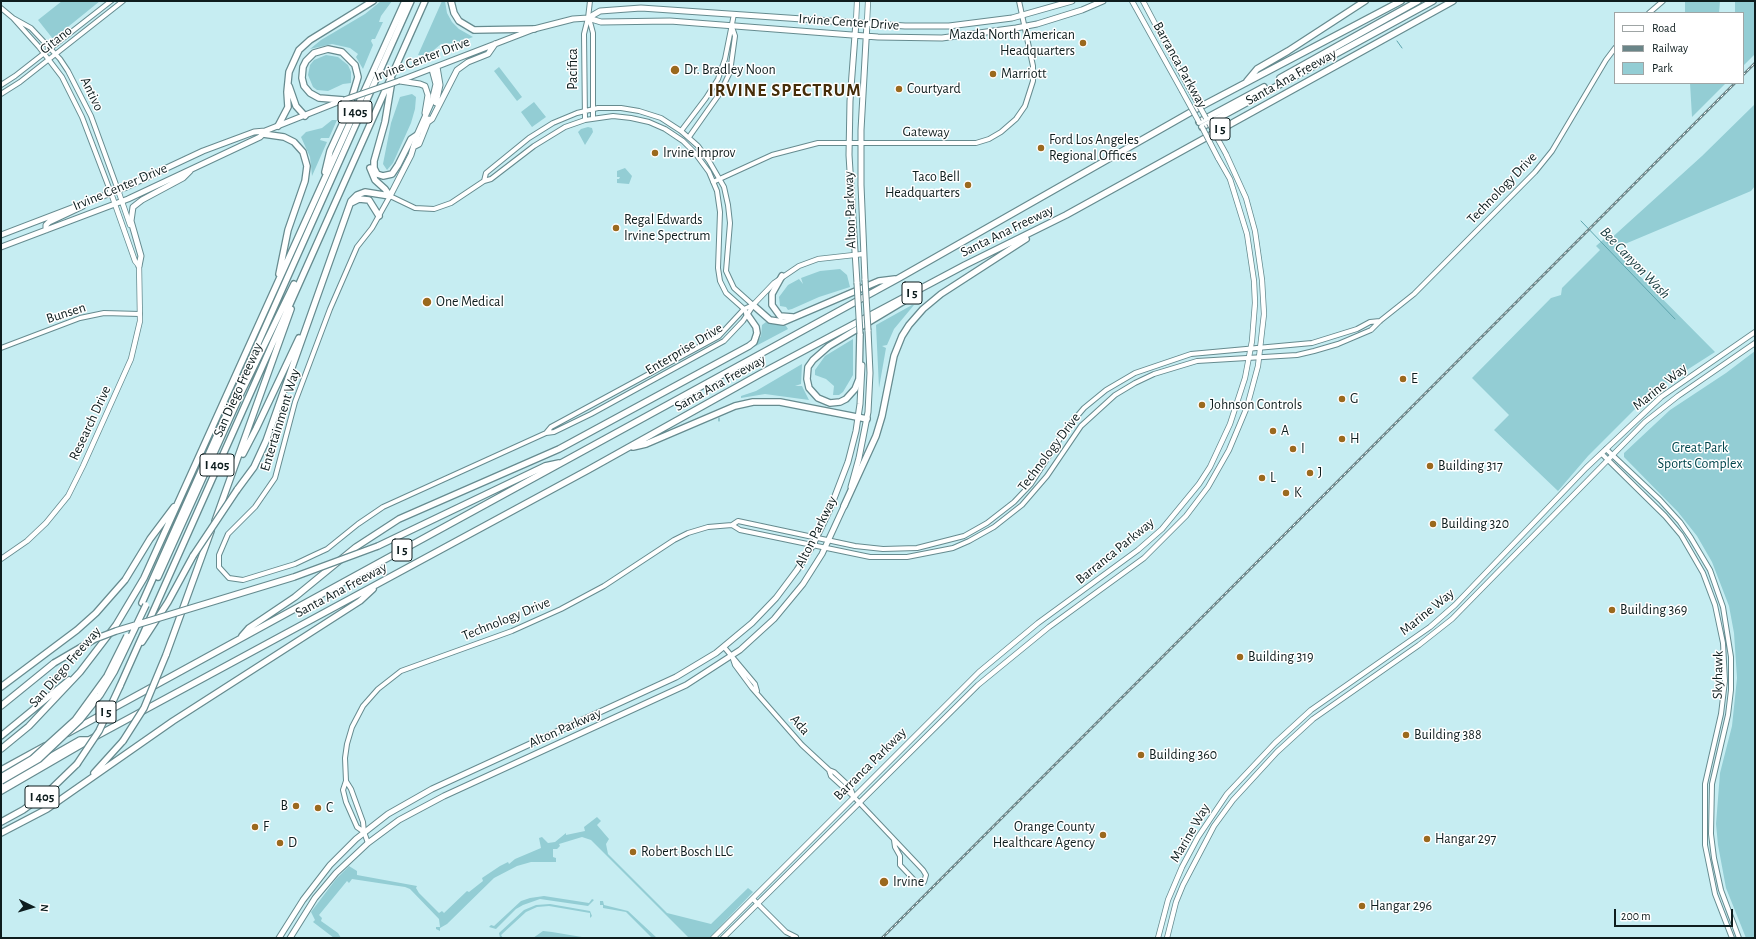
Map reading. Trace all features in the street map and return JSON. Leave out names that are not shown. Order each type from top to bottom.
[{"type":"highway","points":[[278,126],[288,106],[289,72],[293,61],[304,44],[373,1]]},
{"type":"highway","name":"San Diego Freeway","points":[[1,749],[29,726],[80,672],[116,625],[133,597],[181,497],[405,1]]},
{"type":"highway","points":[[1,781],[39,758],[80,720],[100,695],[114,672],[410,1]]},
{"type":"highway","name":"San Diego Freeway","points":[[1,822],[23,810],[42,797],[77,764],[99,731],[134,656],[340,189],[425,1]]},
{"type":"highway","points":[[451,1],[454,13],[459,21],[474,30],[534,29]]},
{"type":"highway","points":[[1246,83],[1257,69],[1288,51],[1365,1]]},
{"type":"highway","name":"Santa Ana Freeway","points":[[1,770],[899,278],[1198,108],[1401,1]]},
{"type":"highway","points":[[1268,87],[1418,1]]},
{"type":"highway","points":[[1200,124],[1433,1]]},
{"type":"highway","name":"Santa Ana Freeway","points":[[1,791],[89,740],[627,448],[760,374],[966,264],[1066,215],[1453,1]]},
{"type":"highway","points":[[322,183],[330,151],[346,114],[358,80],[356,67],[351,58],[342,52],[328,49],[317,52],[308,58],[304,64],[302,74],[304,86],[310,93],[328,100],[344,100]]},
{"type":"highway","points":[[390,196],[385,189],[378,184],[372,175],[370,168],[374,161],[385,122],[393,72]]},
{"type":"highway","points":[[288,85],[296,107],[307,116]]},
{"type":"highway","points":[[264,133],[284,137],[294,142],[303,152],[306,166],[305,181],[288,230],[277,284]]},
{"type":"highway","points":[[374,161],[374,170],[378,175],[387,176],[392,174],[411,139],[417,135]]},
{"type":"highway","points":[[1,777],[32,759],[86,708],[113,666],[144,604],[241,393],[340,189]]},
{"type":"highway","points":[[134,656],[168,602],[193,556],[260,455],[294,364],[348,206],[354,197],[361,193],[370,192],[390,196]]},
{"type":"highway","points":[[348,206],[356,200],[366,199],[371,202],[379,216]]},
{"type":"highway","points":[[844,506],[876,436],[882,416],[895,352],[909,325],[923,309],[941,294],[1015,245],[1066,215]]},
{"type":"highway","points":[[860,334],[859,379],[855,389],[846,400],[840,402],[830,403],[818,398],[809,388],[807,375],[810,364],[819,354],[966,264]]},
{"type":"highway","points":[[85,782],[123,741],[144,708],[166,655],[235,468],[302,275]]},
{"type":"highway","points":[[782,276],[772,294],[772,305],[780,316],[795,317]]},
{"type":"highway","points":[[754,305],[764,316],[777,322],[783,322],[879,281],[899,278]]},
{"type":"highway","points":[[241,638],[249,628],[295,597],[356,547],[399,519],[559,449],[749,346],[754,342],[757,333],[756,327],[745,312]]},
{"type":"highway","points":[[235,468],[256,429],[307,323]]},
{"type":"highway","points":[[627,448],[646,444],[735,406],[753,402],[780,402],[867,419]]},
{"type":"highway","points":[[1,706],[54,664],[95,639],[116,631],[294,577],[378,546],[545,466],[563,463]]},
{"type":"highway","points":[[1,687],[77,630],[101,608],[129,574],[150,539],[181,497]]},
{"type":"highway","points":[[1,833],[47,809],[85,782],[114,764],[179,717],[360,600],[379,583]]},
{"type":"highway","points":[[1,736],[80,672]]},
{"type":"highway","points":[[1,710],[15,696]]},
{"type":"highway","points":[[1,785],[80,740],[89,740]]},
{"type":"main road","name":"Alton Parkway","points":[[279,938],[292,915],[312,887],[342,852],[364,832],[388,814],[421,794],[676,677],[724,647],[752,623],[773,601],[798,570],[817,537],[848,462],[858,418],[862,374],[850,188],[849,142],[857,1]]},
{"type":"main road","name":"Alton Parkway","points":[[290,938],[323,888],[346,863],[368,843],[399,820],[429,804],[686,685],[732,656],[756,637],[783,609],[809,575],[825,548],[844,506],[857,466],[867,419],[870,374],[863,254],[861,142],[868,1]]},
{"type":"main road","name":"Irvine Center Drive","points":[[588,18],[600,11],[631,8],[905,26],[949,26],[1022,16],[1072,1]]},
{"type":"main road","name":"Irvine Center Drive","points":[[1,247],[122,201],[278,126],[307,116],[344,100],[435,68],[534,29],[573,19],[588,18],[601,22],[670,21],[866,36],[942,38],[1025,26],[1082,10],[1103,1]]},
{"type":"main road","name":"Barranca Parkway","points":[[713,938],[853,796],[991,662],[1038,623],[1138,550],[1162,529],[1199,484],[1216,455],[1235,410],[1251,349],[1254,327],[1254,281],[1248,234],[1236,196],[1218,158],[1132,1]]},
{"type":"main road","name":"Barranca Parkway","points":[[723,938],[860,804],[934,727],[978,685],[1019,650],[1144,558],[1186,516],[1208,487],[1230,450],[1247,407],[1259,357],[1264,314],[1260,258],[1255,231],[1246,198],[1226,154],[1143,1]]},
{"type":"main road","points":[[399,81],[423,85],[428,91],[426,120],[432,119],[457,70],[468,62],[488,54],[496,43]]},
{"type":"main road","name":"Entertainment Way","points":[[390,196],[415,146],[418,144],[434,95],[436,84],[435,68]]},
{"type":"main road","name":"Entertainment Way","points":[[415,146],[417,135],[426,120]]},
{"type":"main road","name":"Irvine Center Drive","points":[[1,235],[111,193],[203,151],[254,132],[264,133]]},
{"type":"main road","points":[[139,266],[141,256],[131,221],[133,207],[142,200],[183,178],[193,168]]},
{"type":"main road","name":"Antivo","points":[[118,190],[122,201]]},
{"type":"main road","name":"Antivo","points":[[111,193],[115,204]]},
{"type":"main road","name":"Research Drive","points":[[1,559],[37,532],[55,513],[68,496],[128,366],[137,338],[140,314],[140,258],[122,201]]},
{"type":"main road","points":[[46,230],[46,226],[49,222],[77,210],[89,202]]},
{"type":"main road","name":"Research Drive","points":[[115,204],[135,261],[139,266]]},
{"type":"main road","points":[[754,305],[782,276],[795,268],[812,261],[863,254]]},
{"type":"main road","name":"Marine Way","points":[[1158,938],[1168,900],[1182,867],[1216,808],[1239,780],[1286,732],[1311,710],[1417,636],[1455,605],[1606,449],[1671,389],[1755,332]]},
{"type":"main road","name":"Marine Way","points":[[1167,938],[1176,902],[1190,869],[1214,826],[1233,800],[1300,729],[1355,689],[1420,645],[1452,619],[1612,455],[1660,409],[1755,343]]},
{"type":"main road","points":[[1351,681],[1355,689]]},
{"type":"main road","points":[[929,722],[934,727]]},
{"type":"street","name":"Gitano","points":[[1,85],[51,49],[110,1]]},
{"type":"street","name":"Gitano","points":[[1,94],[20,82],[123,1]]},
{"type":"street","name":"Pacifica","points":[[585,120],[584,34],[590,1]]},
{"type":"street","name":"Gateway","points":[[713,182],[772,155],[818,143],[976,143],[989,139],[1007,128],[1016,119],[1025,106],[1032,86],[1033,66],[1019,1]]},
{"type":"street","points":[[1650,12],[1663,1]]},
{"type":"street","name":"Antivo","points":[[1,8],[13,18],[50,59],[75,101],[111,193]]},
{"type":"street","points":[[681,131],[706,98],[722,70],[728,36],[732,26],[734,14]]},
{"type":"street","name":"Antivo","points":[[13,18],[31,28],[56,54],[76,85],[91,116],[118,190]]},
{"type":"street","name":"Pacifica","points":[[588,18],[593,33],[594,118]]},
{"type":"street","points":[[690,137],[720,93],[730,72],[735,36],[732,26]]},
{"type":"street","name":"Technology Drive","points":[[732,525],[740,530],[870,557],[896,558],[935,553],[969,541],[994,527],[1022,505],[1047,476],[1081,426],[1122,389],[1154,374],[1189,362],[1297,355],[1330,347],[1371,330],[1414,294],[1535,172],[1552,151],[1598,72],[1614,49]]},
{"type":"street","points":[[722,70],[730,72]]},
{"type":"street","points":[[484,181],[486,173],[544,128],[562,118],[593,109],[621,108],[639,111],[661,118],[690,137],[704,153],[719,178],[726,193],[729,212],[726,272],[734,288],[754,305]]},
{"type":"street","points":[[390,196],[415,208],[434,209],[451,203],[484,181],[491,179],[549,135],[585,120],[613,116],[649,122],[665,129],[683,140],[706,167],[718,196],[720,212],[719,276],[726,293],[745,312]]},
{"type":"street","name":"Entertainment Way","points":[[390,196],[372,228],[357,247],[330,309],[295,402],[275,478],[255,507],[228,534],[219,555],[219,567],[225,575],[238,580],[295,564],[327,549],[366,518],[383,507],[424,488]]},
{"type":"street","name":"Enterprise Drive","points":[[546,433],[551,427],[719,336],[754,305]]},
{"type":"street","name":"Enterprise Drive","points":[[424,488],[546,433],[554,432],[591,414],[714,347],[728,338],[745,312]]},
{"type":"street","name":"Bunsen","points":[[1,348],[80,318],[112,313],[140,314]]},
{"type":"street","name":"Technology Drive","points":[[364,832],[357,827],[346,802],[343,790],[346,781],[346,749],[357,717],[378,689],[401,671],[512,631],[561,609],[604,586],[681,536],[708,527],[732,525],[738,521],[872,548],[917,548],[964,536],[987,523],[1014,502],[1031,484],[1067,428],[1084,408],[1106,390],[1135,373],[1191,354],[1312,343],[1357,329],[1370,322],[1380,321]]},
{"type":"street","name":"Skyhawk","points":[[1606,449],[1660,500],[1680,522],[1706,564],[1723,607],[1731,652],[1731,690],[1728,715],[1712,784],[1711,834],[1718,879],[1739,938]]},
{"type":"street","name":"Skyhawk","points":[[1602,454],[1660,510],[1681,535],[1703,573],[1717,611],[1723,643],[1725,681],[1721,714],[1705,784],[1705,845],[1715,894],[1732,938]]},
{"type":"street","name":"Ada","points":[[724,647],[732,656],[735,666],[802,745],[850,787],[853,796],[860,804],[923,870],[926,877],[924,882],[916,882],[900,865],[900,856],[895,847],[894,840]]},
{"type":"street","name":"Technology Drive","points":[[346,781],[351,789],[363,822],[364,832],[368,843]]},
{"type":"street","points":[[753,899],[786,932],[796,937]]},
{"type":"green space","points":[[62,1],[100,1],[53,39],[38,20]]},
{"type":"green space","points":[[381,1],[392,1],[381,16],[379,22],[383,22],[375,39],[372,39],[371,41],[373,45],[363,69],[356,57],[358,54],[350,48],[332,44],[310,49],[321,40],[365,14]]},
{"type":"green space","points":[[442,1],[445,1],[447,13],[452,22],[459,29],[473,37],[457,43],[441,44],[428,55],[418,55]]},
{"type":"green space","points":[[1685,1],[1720,1],[1719,12],[1685,12]]},
{"type":"green space","points":[[1735,1],[1755,1],[1755,54],[1744,65],[1744,12],[1735,12]]},
{"type":"green space","points":[[326,55],[338,57],[348,65],[351,72],[351,83],[343,84],[328,91],[317,90],[313,87],[308,75],[310,65],[314,60]]},
{"type":"green space","points":[[499,67],[522,97],[517,101],[494,71]]},
{"type":"green space","points":[[1690,84],[1725,84],[1692,117]]},
{"type":"green space","points":[[412,94],[416,97],[415,109],[411,123],[393,163],[387,170],[383,164],[391,123],[400,97]]},
{"type":"green space","points":[[534,102],[546,117],[532,127],[521,112]]},
{"type":"green space","points":[[1755,104],[1755,186],[1751,191],[1613,249],[1715,352],[1665,384],[1639,405],[1588,456],[1558,491],[1494,430],[1509,415],[1472,378],[1551,298],[1561,295],[1562,288],[1600,250],[1596,246],[1604,239],[1607,242],[1702,156]]},
{"type":"green space","points":[[332,120],[337,120],[329,138],[321,138],[320,140],[327,142],[312,176],[310,157],[301,137],[306,132],[322,128]]},
{"type":"green space","points":[[588,127],[592,128],[593,132],[585,145],[578,132],[581,129]]},
{"type":"green space","points":[[625,168],[632,176],[629,184],[617,183],[617,179],[620,177],[617,177],[617,171]]},
{"type":"green space","points":[[840,269],[847,275],[850,287],[819,297],[792,309],[788,310],[786,307],[780,306],[779,297],[788,285],[799,279],[803,284],[801,278],[820,271]]},
{"type":"green space","points":[[914,305],[894,329],[887,345],[882,346],[886,348],[879,388],[876,325]]},
{"type":"green space","points":[[766,322],[786,326],[788,329],[754,347],[761,336],[762,325]]},
{"type":"green space","points":[[853,339],[853,375],[843,392],[839,395],[833,395],[834,386],[826,379],[815,375],[815,370],[825,356]]},
{"type":"green space","name":"Great Park Sports Complex","points":[[1755,351],[1755,938],[1746,938],[1726,888],[1718,845],[1716,824],[1720,773],[1732,726],[1737,678],[1734,633],[1729,606],[1712,562],[1697,536],[1678,512],[1624,457],[1624,453],[1670,410],[1726,373]]},
{"type":"green space","points":[[802,364],[801,384],[795,386],[802,386],[809,400],[765,394],[741,398],[741,396],[756,391]]},
{"type":"green space","points":[[597,817],[601,821],[597,825],[609,839],[606,844],[608,854],[667,913],[711,924],[748,888],[753,892],[709,938],[689,938],[591,840],[582,837],[559,844],[560,846],[557,849],[553,849],[553,857],[556,858],[556,862],[531,862],[517,866],[494,878],[447,924],[440,928],[440,931],[436,929],[436,927],[440,927],[439,919],[410,889],[352,879],[349,883],[347,881],[319,915],[322,918],[321,921],[338,933],[341,938],[334,938],[313,922],[315,920],[311,912],[336,879],[349,866],[357,871],[357,875],[417,886],[416,888],[419,893],[439,913],[442,911],[444,913],[467,891],[469,892],[483,881],[482,878],[500,866],[508,862],[509,864],[515,859],[541,848],[539,838],[542,837],[548,843],[555,842],[566,833],[566,835],[585,831],[584,827]]},
{"type":"green space","points":[[544,896],[589,903],[592,899],[594,900],[588,906],[540,899],[516,909],[496,929],[489,927],[491,925],[494,926],[521,901]]},
{"type":"green space","points":[[600,901],[603,901],[604,905],[628,911],[657,938],[652,938],[626,912],[603,908],[603,905],[600,905]]},
{"type":"green space","points":[[550,904],[590,911],[592,916],[590,918],[590,913],[549,906],[537,907],[526,912],[501,935],[503,938],[500,938],[499,933],[524,910],[536,905]]},
{"type":"green space","points":[[543,931],[552,932],[588,938],[533,938]]},
{"type":"waterway","name":"Bee Canyon Wash","points":[[1397,41],[1402,48]]},
{"type":"waterway","name":"Bee Canyon Wash","points":[[1581,221],[1675,319]]},
{"type":"railway","points":[[1744,74],[1755,63]]},
{"type":"railway","points":[[882,938],[1734,84]]},
{"type":"place","name":"Mazda North American Headquarters","points":[[1083,43]]},
{"type":"place","name":"Dr. Bradley Noon","points":[[675,70]]},
{"type":"place","name":"Marriott","points":[[993,74]]},
{"type":"place","name":"Courtyard","points":[[899,89]]},
{"type":"place","name":"Ford Los Angeles Regional Offices","points":[[1041,148]]},
{"type":"place","name":"Irvine Improv","points":[[655,153]]},
{"type":"place","name":"Taco Bell Headquarters","points":[[968,185]]},
{"type":"place","name":"Regal Edwards Irvine Spectrum","points":[[616,228]]},
{"type":"place","name":"One Medical","points":[[427,302]]},
{"type":"place","name":"E","points":[[1403,379]]},
{"type":"place","name":"G","points":[[1342,399]]},
{"type":"place","name":"Johnson Controls","points":[[1202,405]]},
{"type":"place","name":"A","points":[[1273,431]]},
{"type":"place","name":"H","points":[[1342,439]]},
{"type":"place","name":"I","points":[[1293,449]]},
{"type":"place","name":"Building 317","points":[[1430,466]]},
{"type":"place","name":"J","points":[[1310,473]]},
{"type":"place","name":"L","points":[[1262,478]]},
{"type":"place","name":"K","points":[[1286,493]]},
{"type":"place","name":"Building 320","points":[[1433,524]]},
{"type":"place","name":"Building 369","points":[[1612,610]]},
{"type":"place","name":"Building 319","points":[[1240,657]]},
{"type":"place","name":"Building 388","points":[[1406,735]]},
{"type":"place","name":"Building 360","points":[[1141,755]]},
{"type":"place","name":"B","points":[[296,806]]},
{"type":"place","name":"C","points":[[318,808]]},
{"type":"place","name":"F","points":[[255,827]]},
{"type":"place","name":"Orange County Healthcare Agency","points":[[1103,835]]},
{"type":"place","name":"Hangar 297","points":[[1427,839]]},
{"type":"place","name":"D","points":[[280,843]]},
{"type":"place","name":"Robert Bosch LLC","points":[[633,852]]},
{"type":"place","name":"Irvine","points":[[884,882]]},
{"type":"place","name":"Hangar 296","points":[[1362,906]]},
{"type":"district","name":"IRVINE SPECTRUM","points":[[785,91]]}]
